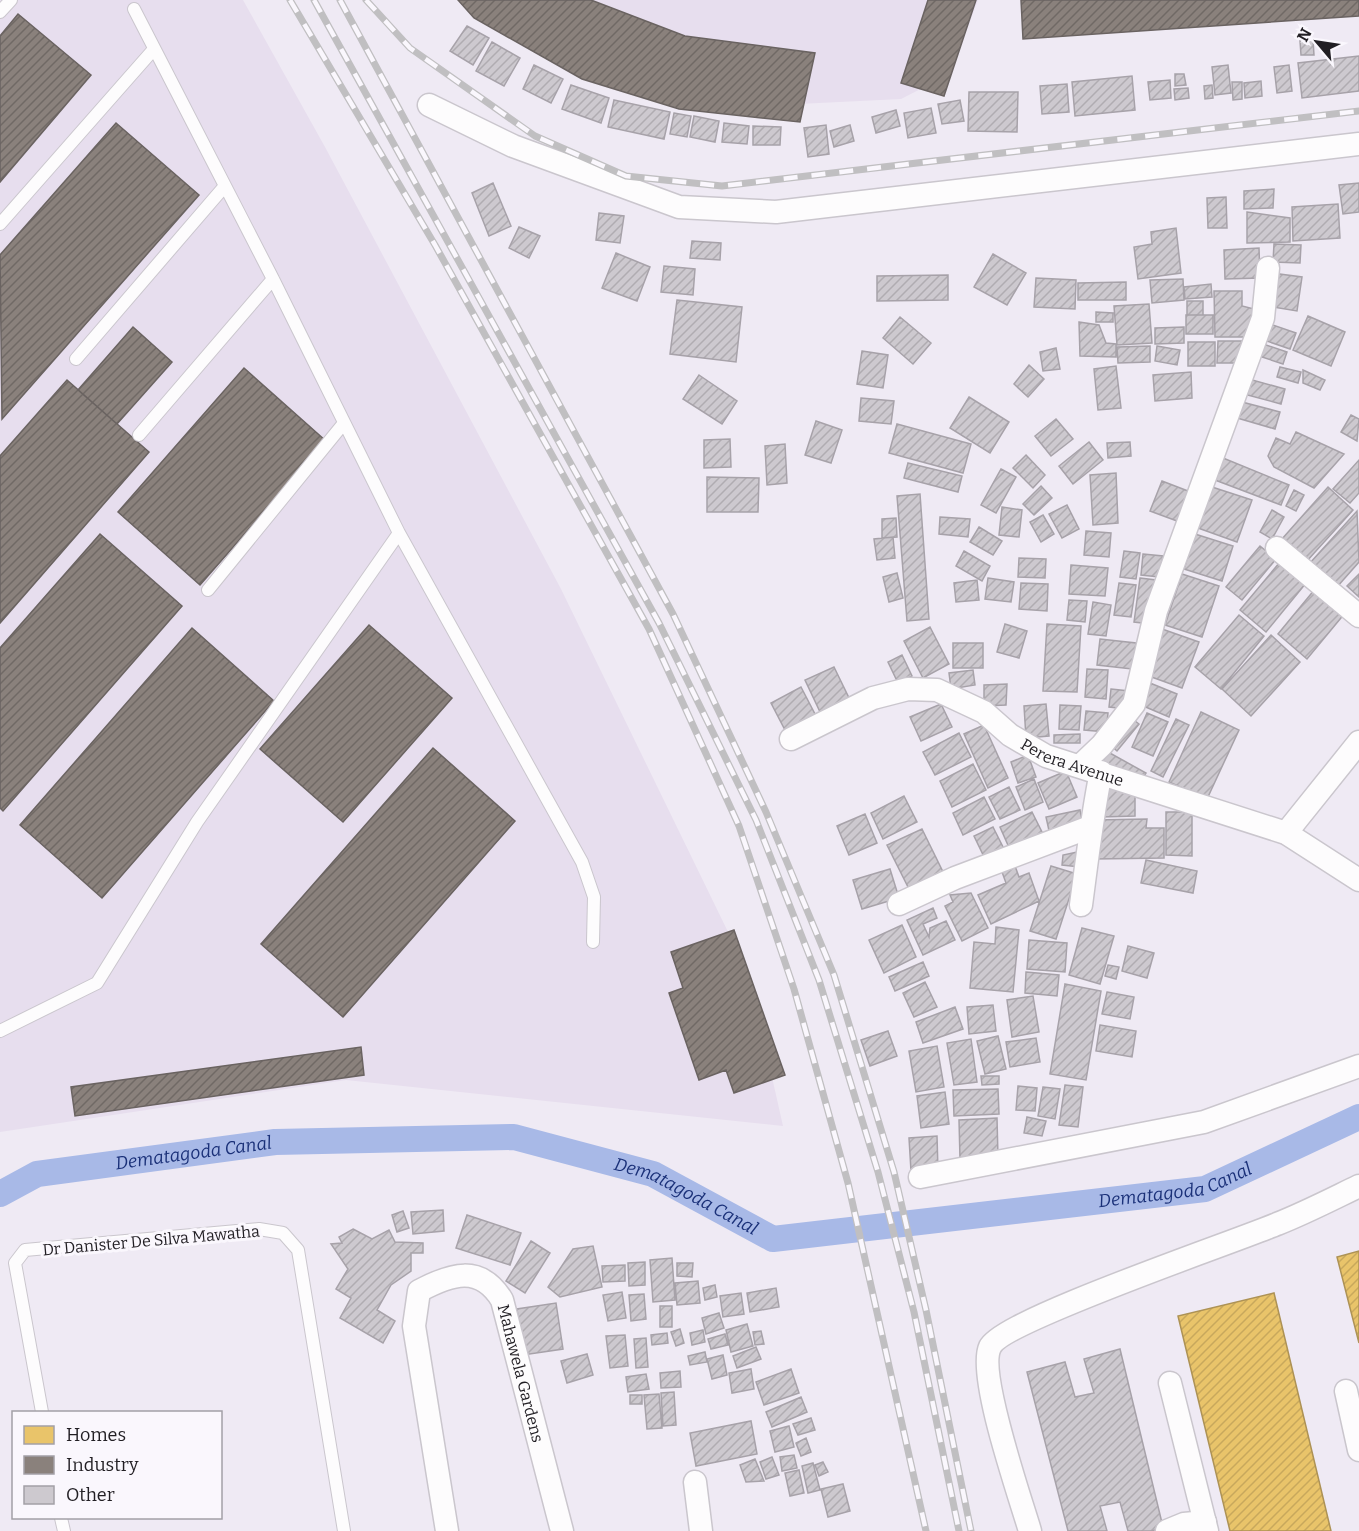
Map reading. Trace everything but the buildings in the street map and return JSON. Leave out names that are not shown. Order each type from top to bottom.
[{"type":"street","points":[[429,105],[513,146],[679,207],[765,212],[1084,178],[1359,144]]},
{"type":"street","points":[[1081,905],[1090,848],[1091,769],[1102,745],[1134,704],[1156,611],[1263,318],[1268,268]]},
{"type":"street","points":[[1277,548],[1359,616]]},
{"type":"street","name":"Perera Avenue","points":[[790,739],[873,698],[908,689],[937,690],[984,712],[1010,735],[1046,756],[1286,833],[1359,880]]},
{"type":"street","points":[[1286,833],[1359,742]]},
{"type":"street","points":[[899,903],[955,878],[1090,827]]},
{"type":"street","points":[[920,1177],[1204,1122],[1359,1066]]},
{"type":"street","points":[[1030,1531],[1005,1447],[986,1366],[990,1346],[1002,1335],[1061,1306],[1277,1224],[1359,1186]]},
{"type":"street","name":"Mahawela Gardens","points":[[447,1531],[414,1326],[420,1291],[443,1278],[468,1275],[493,1284],[502,1300],[562,1531]]},
{"type":"street","points":[[1167,1531],[1184,1524],[1206,1526],[1170,1383]]},
{"type":"street","points":[[1346,1391],[1359,1450]]},
{"type":"street","points":[[695,1482],[701,1531]]},
{"type":"lane","points":[[0,12],[11,0]]},
{"type":"lane","points":[[134,9],[273,279],[399,533],[582,862],[594,897],[593,942]]},
{"type":"lane","points":[[0,224],[154,49]]},
{"type":"lane","points":[[76,358],[224,187]]},
{"type":"lane","points":[[138,435],[273,279]]},
{"type":"lane","points":[[208,590],[344,423]]},
{"type":"lane","points":[[0,1031],[97,983],[197,822],[399,533]]},
{"type":"lane","name":"Dr Danister De Silva Mawatha","points":[[42,1411],[15,1263],[25,1250],[259,1229],[283,1233],[298,1250],[344,1531]]},
{"type":"shaded area","points":[[0,0],[243,0],[325,147],[561,589],[749,975],[783,1126],[346,1080],[0,1132]]},
{"type":"shaded area","points":[[475,0],[978,0],[950,74],[901,99],[778,105]]},
{"type":"waterway","name":"Dematagoda Canal","points":[[0,1194],[37,1174],[275,1142],[514,1137],[653,1174],[773,1239],[1205,1189],[1359,1117]]},
{"type":"railway","points":[[290,0],[435,245],[649,629],[739,826],[794,989],[848,1183],[926,1531]]},
{"type":"railway","points":[[314,0],[659,623],[756,820],[819,980],[878,1172],[914,1312],[959,1531]]},
{"type":"railway","points":[[340,0],[673,614],[766,812],[834,975],[894,1172],[926,1310],[971,1531]]},
{"type":"railway","points":[[366,0],[410,48],[535,136],[626,176],[722,186],[1359,111]]}]
